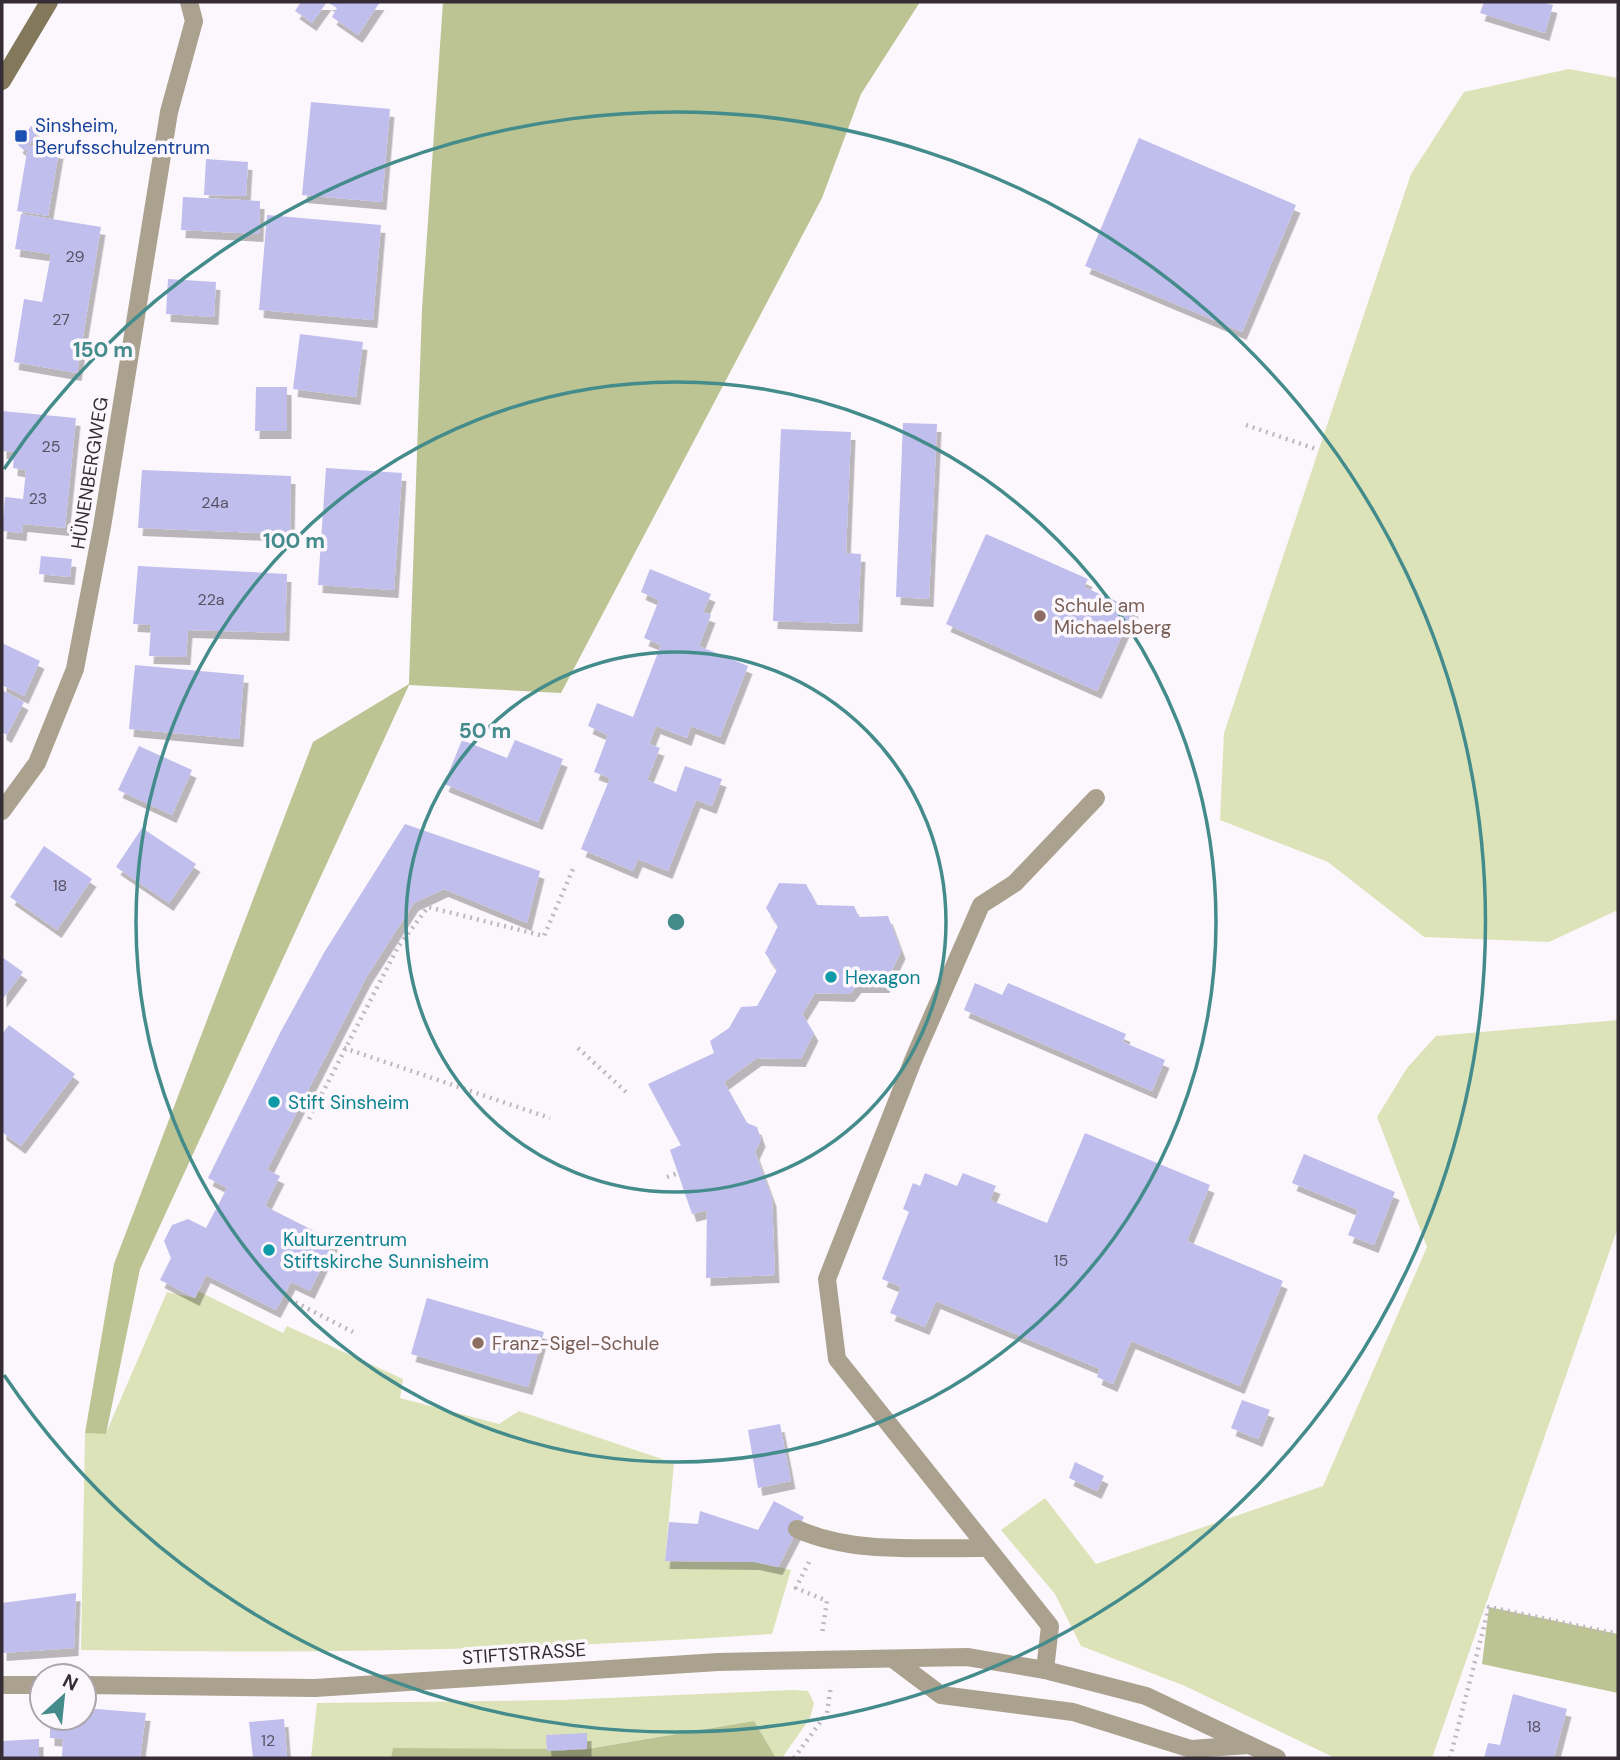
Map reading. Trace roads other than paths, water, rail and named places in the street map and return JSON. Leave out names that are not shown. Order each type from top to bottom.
[{"type":"main road","points":[[2,81],[49,2]]},
{"type":"street","name":"HÜNENBERGWEG","points":[[2,811],[37,763],[75,669],[104,514],[169,112],[194,20],[188,2]]},
{"type":"street","points":[[1045,1670],[1050,1626],[837,1359],[827,1279],[914,1059],[981,905],[1015,883],[1096,798]]},
{"type":"street","points":[[797,1529],[820,1540],[872,1547],[987,1548]]},
{"type":"street","name":"STIFTSTRASSE","points":[[98,1685],[315,1688],[718,1662],[967,1657],[1045,1670],[1146,1696],[1277,1758]]},
{"type":"street","points":[[893,1659],[941,1695],[1073,1712],[1191,1749],[1250,1745]]},
{"type":"street","points":[[2,1685],[28,1685]]},
{"type":"place","name":"Sinsheim, Berufsschulzentrum","points":[[21,136]]},
{"type":"place","name":"Schule am Michaelsberg","points":[[1040,616]]},
{"type":"place","name":"Hexagon","points":[[831,977]]},
{"type":"place","name":"Stift Sinsheim","points":[[274,1102]]},
{"type":"place","name":"Kulturzentrum Stiftskirche Sunnisheim","points":[[269,1250]]},
{"type":"place","name":"Franz-Sigel-Schule","points":[[478,1343]]}]
